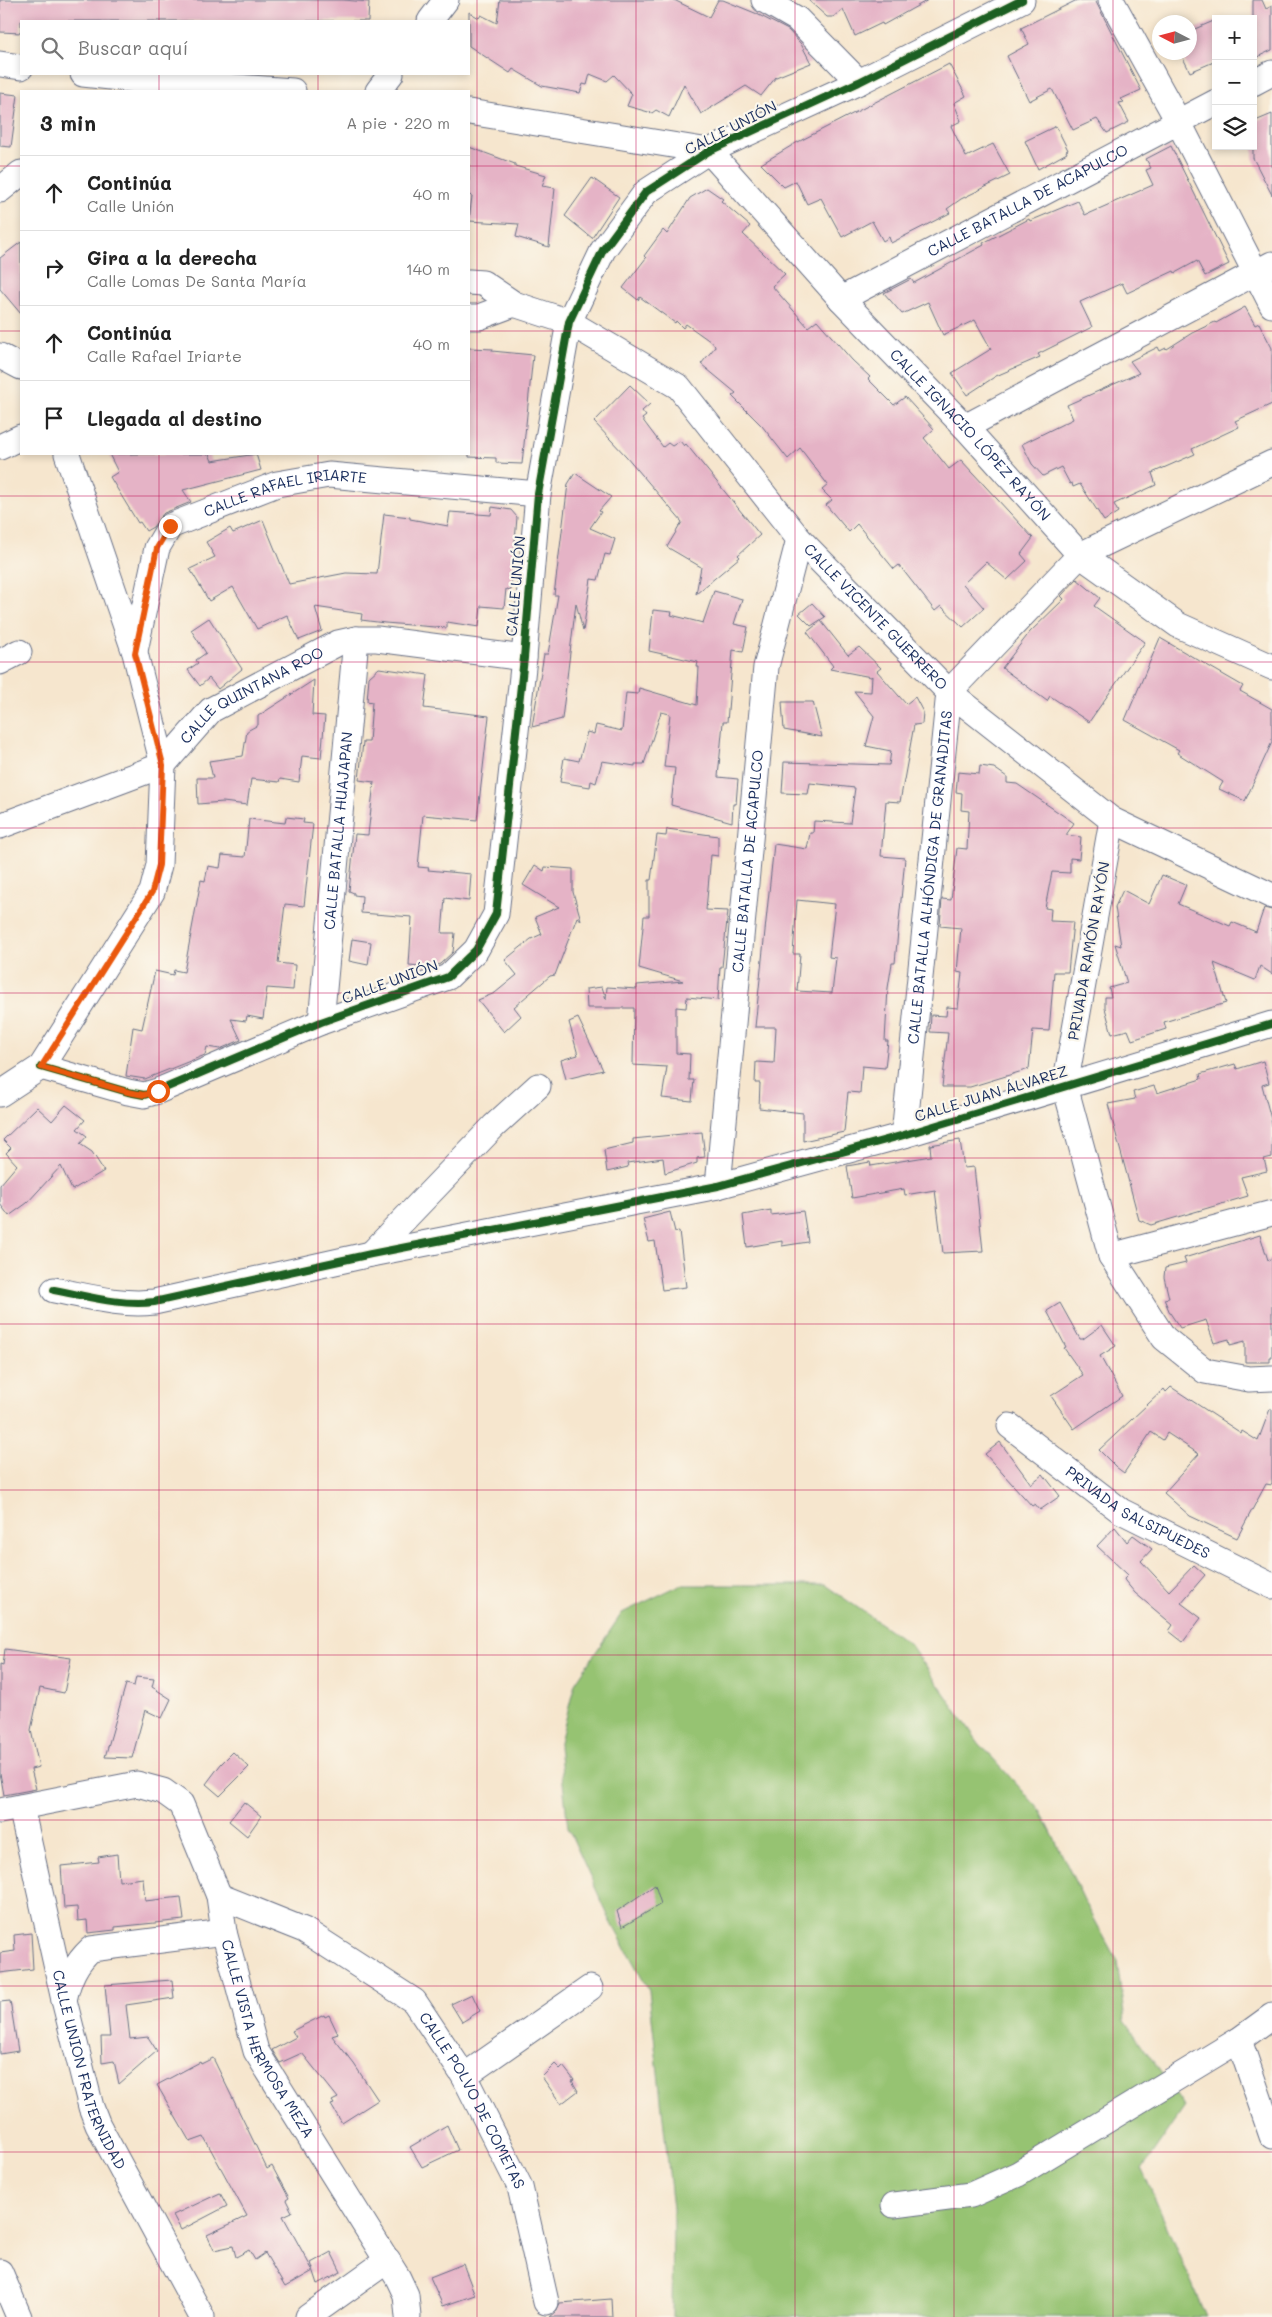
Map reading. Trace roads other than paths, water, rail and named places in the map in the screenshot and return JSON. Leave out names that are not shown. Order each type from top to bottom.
[{"type":"street","points":[[431,20],[446,0]]},
{"type":"street","points":[[764,0],[797,19],[859,82]]},
{"type":"street","name":"CALLE UNIÓN","points":[[41,1067],[144,1095],[322,1022],[448,977],[476,950],[496,914],[524,658],[538,494],[569,322],[603,250],[646,192],[709,151],[859,82],[1022,0]]},
{"type":"street","points":[[1112,0],[1178,121],[1263,268],[1272,305]]},
{"type":"street","points":[[0,64],[20,67]]},
{"type":"street","points":[[1257,81],[1272,73]]},
{"type":"street","points":[[87,75],[131,86],[261,90]]},
{"type":"street","points":[[379,90],[390,75]]},
{"type":"street","name":"CALLE BATALLA DE ACAPULCO","points":[[841,299],[1212,104]]},
{"type":"street","points":[[470,112],[709,151]]},
{"type":"street","name":"CALLE IGNACIO LÓPEZ RAYÓN","points":[[709,151],[841,299],[965,427],[1080,555],[1178,625],[1272,667]]},
{"type":"street","points":[[0,190],[20,174]]},
{"type":"street","points":[[965,427],[1263,268]]},
{"type":"street","name":"CALLE VICENTE GUERRERO","points":[[470,282],[484,283],[514,304],[569,322],[679,387],[799,538],[950,692],[1112,820],[1272,896]]},
{"type":"street","points":[[470,317],[479,317],[514,304]]},
{"type":"street","points":[[0,356],[20,366]]},
{"type":"street","points":[[0,447],[20,437]]},
{"type":"street","points":[[0,1094],[41,1067],[152,892],[159,865],[163,765],[135,653],[67,455]]},
{"type":"street","name":"CALLE BATALLA ALHÓNDIGA DE GRANADITAS","points":[[904,1135],[950,692],[1080,555],[1272,463]]},
{"type":"street","name":"CALLE RAFAEL IRIARTE","points":[[135,653],[157,548],[170,526],[277,484],[329,475],[538,494]]},
{"type":"street","name":"CALLE BATALLA DE ACAPULCO","points":[[718,1186],[766,667],[799,538]]},
{"type":"street","name":"CALLE QUINTANA ROO","points":[[0,826],[163,765],[211,710],[338,643],[377,639],[524,658]]},
{"type":"street","name":"CALLE BATALLA HUAJAPAN","points":[[322,1022],[356,640]]},
{"type":"street","name":"PRIVADA RAMÓN RAYÓN","points":[[1112,820],[1065,1086],[1111,1256],[1164,1338],[1205,1371],[1250,1379],[1272,1378]]},
{"type":"street","name":"CALLE JUAN ÁLVAREZ","points":[[54,1290],[136,1304],[372,1254],[718,1186],[904,1135],[1272,1024]]},
{"type":"street","points":[[372,1254],[494,1126],[538,1086]]},
{"type":"street","points":[[1111,1256],[1272,1213]]},
{"type":"street","name":"PRIVADA SALSIPUEDES","points":[[1010,1426],[1121,1511],[1272,1586]]},
{"type":"street","name":"CALLE VISTA HERMOSA MEZA","points":[[10,1809],[137,1784],[163,1791],[181,1804],[218,1896],[224,1932],[256,2051],[388,2260],[406,2295],[408,2317]]},
{"type":"street","name":"CALLE UNION FRATERNIDAD","points":[[10,1809],[98,2126],[202,2317]]},
{"type":"street","name":"CALLE POLVO DE COMETAS","points":[[218,1896],[304,1930],[414,2001],[464,2076],[520,2187],[546,2302]]},
{"type":"street","points":[[64,2000],[72,1972],[78,1960],[91,1949],[224,1932]]},
{"type":"street","points":[[464,2076],[590,1988]]},
{"type":"street","points":[[894,2205],[970,2195],[1018,2174],[1239,2040],[1272,2016]]},
{"type":"street","points":[[1239,2040],[1272,2136]]},
{"type":"street","points":[[308,2317],[388,2260]]},
{"type":"street","points":[[0,2272],[19,2317]]}]
